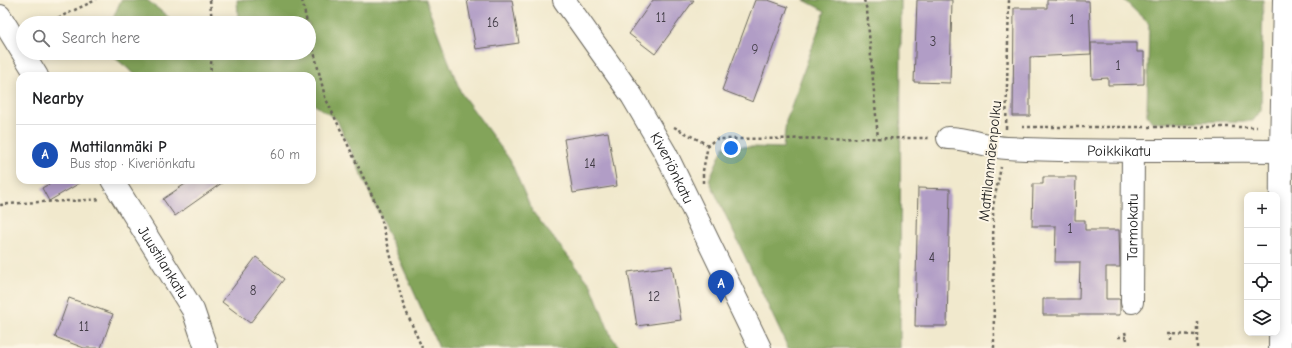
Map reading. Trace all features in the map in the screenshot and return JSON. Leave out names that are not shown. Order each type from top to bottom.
[{"type":"street","name":"Kiveriönkatu","points":[[564,0],[632,96],[666,154],[760,348]]},
{"type":"street","points":[[1280,348],[1286,151],[1284,0]]},
{"type":"street","points":[[0,16],[16,42]]},
{"type":"street","points":[[27,60],[35,72]]},
{"type":"street","name":"Poikkikatu","points":[[948,138],[1006,137],[1134,151],[1286,151]]},
{"type":"street","name":"Tarmokatu","points":[[1132,302],[1134,151]]},
{"type":"street","name":"Juustilankatu","points":[[115,184],[193,310],[206,348]]},
{"type":"path","points":[[63,16],[96,0]]},
{"type":"path","points":[[210,0],[211,16]]},
{"type":"path","points":[[302,0],[305,16]]},
{"type":"path","points":[[864,0],[867,10],[878,139]]},
{"type":"path","name":"Mattilanmäenpolku","points":[[994,348],[993,206],[1006,137],[1009,0]]},
{"type":"path","points":[[210,72],[211,60]]},
{"type":"path","points":[[316,60],[325,98],[379,210],[403,304],[422,348]]},
{"type":"path","points":[[1006,137],[1257,127]]},
{"type":"path","points":[[708,145],[716,139],[948,138]]},
{"type":"path","points":[[0,205],[27,202],[59,202],[124,198]]},
{"type":"path","points":[[1197,322],[1197,348]]},
{"type":"path","points":[[1118,337],[1127,339],[1125,332]]},
{"type":"path","points":[[1171,341],[1169,334],[1198,335]]},
{"type":"green space","points":[[121,0],[147,0],[167,16],[114,16]]},
{"type":"green space","points":[[237,0],[425,0],[461,93],[510,160],[532,211],[591,285],[611,336],[620,348],[439,348],[337,120],[316,106],[316,72],[132,72],[118,60],[316,60],[316,16],[238,15]]},
{"type":"green space","points":[[804,0],[901,0],[900,348],[788,348],[709,180],[724,146],[783,148],[786,121],[825,11]]},
{"type":"green space","points":[[1124,0],[1263,0],[1261,110],[1253,121],[1152,122],[1147,115],[1149,24]]},
{"type":"building","points":[[467,0],[512,0],[519,43],[476,49]]},
{"type":"building","points":[[653,0],[694,0],[655,54],[629,34]]},
{"type":"building","points":[[755,0],[768,0],[788,7],[753,102],[722,90]]},
{"type":"building","points":[[917,0],[952,0],[950,83],[914,82]]},
{"type":"building","points":[[1047,0],[1089,1],[1091,54],[1030,57],[1030,116],[1013,116],[1014,8],[1047,8]]},
{"type":"building","points":[[1091,43],[1137,43],[1137,52],[1144,52],[1144,84],[1108,85],[1108,78],[1092,79]]},
{"type":"building","points":[[608,132],[617,186],[573,193],[564,139]]},
{"type":"building","points":[[1043,177],[1076,177],[1075,220],[1085,220],[1085,230],[1119,230],[1120,267],[1106,267],[1106,299],[1120,299],[1120,315],[1043,315],[1043,299],[1079,299],[1080,262],[1055,262],[1056,226],[1032,226],[1033,184],[1043,184]]},
{"type":"building","points":[[49,184],[78,184],[49,201],[42,188]]},
{"type":"building","points":[[185,184],[220,184],[175,216],[163,199]]},
{"type":"building","points":[[918,188],[950,189],[947,326],[915,326]]},
{"type":"building","points":[[256,257],[284,279],[250,323],[222,302]]},
{"type":"building","points":[[672,266],[681,320],[637,326],[628,272]]},
{"type":"building","points":[[69,298],[113,314],[101,348],[84,348],[55,337]]},
{"type":"place","name":"Mattilanmäki P","points":[[721,303]]}]
